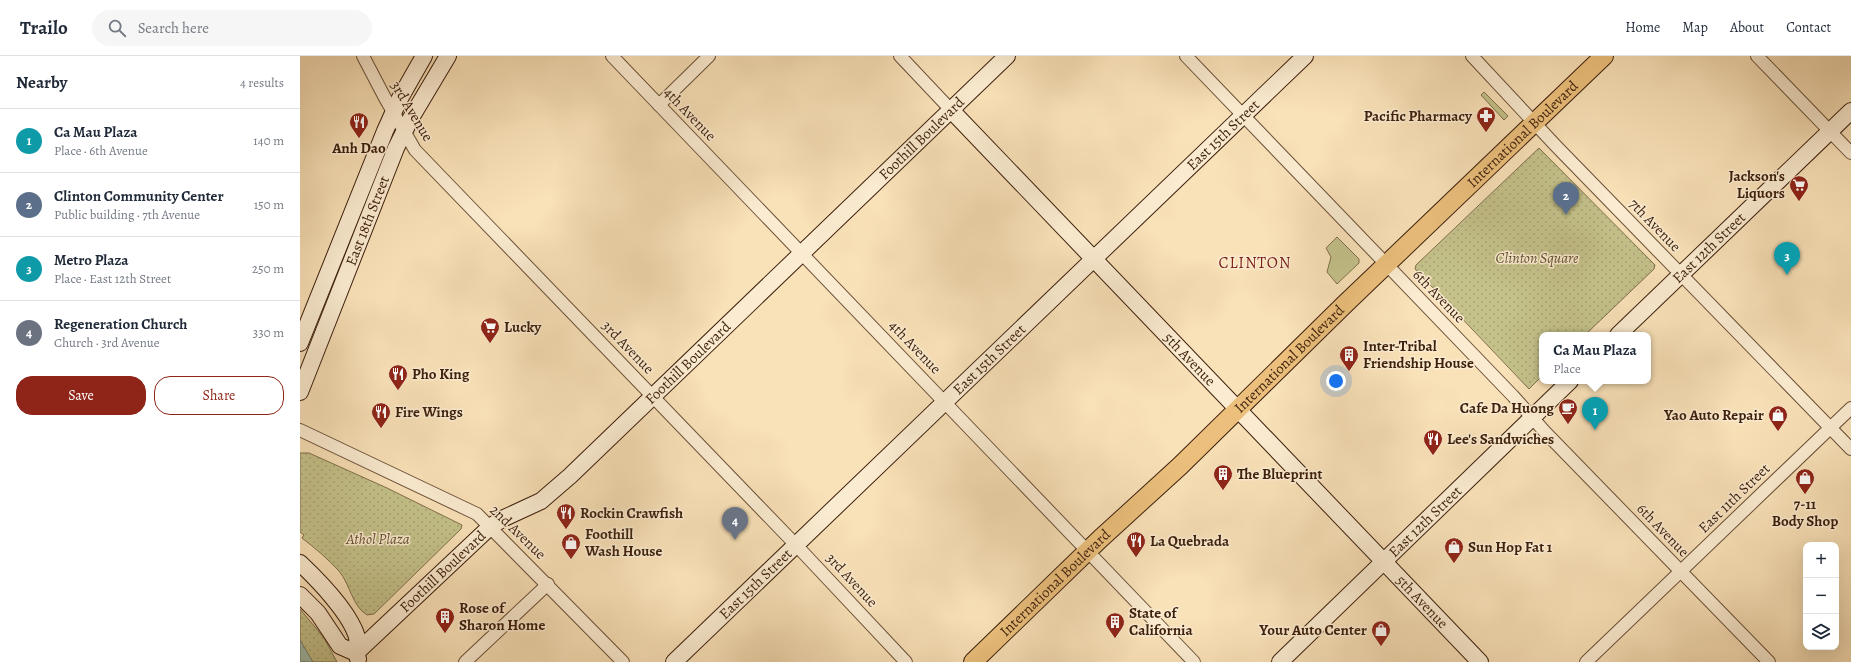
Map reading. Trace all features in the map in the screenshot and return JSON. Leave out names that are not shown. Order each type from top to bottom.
[{"type":"main road","name":"East 18th Street","points":[[300,343],[393,113],[424,56]]},
{"type":"main road","name":"East 18th Street","points":[[300,392],[340,287],[404,132],[448,56]]},
{"type":"main road","name":"Foothill Boulevard","points":[[358,658],[490,527],[502,519],[541,501],[557,489],[652,396],[803,254],[1007,56]]},
{"type":"main road","name":"East 15th Street","points":[[674,662],[944,401],[1305,56]]},
{"type":"main road","name":"International Boulevard","points":[[974,662],[1088,551],[1238,410],[1386,264],[1604,56]]},
{"type":"main road","name":"5th Avenue","points":[[951,110],[1480,662]]},
{"type":"main road","name":"East 12th Street","points":[[1621,332],[1851,111]]},
{"type":"main road","name":"East 12th Street","points":[[1280,662],[1567,384]]},
{"type":"main road","points":[[300,563],[335,600],[352,627],[357,638],[358,658]]},
{"type":"main road","points":[[300,595],[318,613],[340,646],[358,658]]},
{"type":"street","name":"3rd Avenue","points":[[363,56],[393,113],[415,150],[796,545],[906,662]]},
{"type":"street","name":"4th Avenue","points":[[612,56],[1194,662]]},
{"type":"street","points":[[659,105],[709,56]]},
{"type":"street","name":"5th Avenue","points":[[900,56],[951,110]]},
{"type":"street","name":"6th Avenue","points":[[1186,56],[1769,662]]},
{"type":"street","name":"7th Avenue","points":[[1472,56],[1681,275],[1851,449]]},
{"type":"street","points":[[1757,56],[1851,153]]},
{"type":"street","name":"East 11th Street","points":[[1586,662],[1851,408]]},
{"type":"street","name":"2nd Avenue","points":[[300,430],[477,514],[548,584],[622,662]]},
{"type":"street","points":[[465,662],[548,584]]},
{"type":"green space","points":[[1484,92],[1508,116],[1504,120],[1481,95]]},
{"type":"green space","name":"Clinton Square","points":[[1539,148],[1655,265],[1654,269],[1588,332],[1539,332],[1539,379],[1529,389],[1415,269],[1416,265]]},
{"type":"green space","points":[[1337,237],[1359,259],[1359,263],[1337,284],[1327,272],[1331,257],[1326,248]]},
{"type":"green space","name":"Athol Plaza","points":[[300,453],[309,453],[387,488],[462,525],[461,529],[374,614],[367,615],[354,601],[343,576],[339,571],[302,538],[304,535],[300,532]]},
{"type":"green space","points":[[300,609],[324,638],[337,662],[300,662]]},
{"type":"water","points":[[300,640],[313,662],[300,662]]},
{"type":"place","name":"Pacific Pharmacy","points":[[1486,133]]},
{"type":"place","name":"Anh Dao","points":[[359,139]]},
{"type":"place","name":"Jackson's Liquors","points":[[1799,202]]},
{"type":"place","name":"Clinton Community Center","points":[[1566,215]]},
{"type":"place","name":"Metro Plaza","points":[[1787,275]]},
{"type":"place","name":"Lucky","points":[[490,344]]},
{"type":"place","name":"Inter-Tribal Friendship House","points":[[1349,372]]},
{"type":"place","name":"Pho King","points":[[398,391]]},
{"type":"place","name":"Cafe Da Huong","points":[[1568,425]]},
{"type":"place","name":"Fire Wings","points":[[381,429]]},
{"type":"place","name":"Ca Mau Plaza","points":[[1595,430]]},
{"type":"place","name":"Yao Auto Repair","points":[[1778,432]]},
{"type":"place","name":"Lee's Sandwiches","points":[[1433,456]]},
{"type":"place","name":"The Blueprint","points":[[1223,491]]},
{"type":"place","name":"7-11 Body Shop","points":[[1805,495]]},
{"type":"place","name":"Rockin Crawfish","points":[[566,530]]},
{"type":"place","name":"Regeneration Church","points":[[735,540]]},
{"type":"place","name":"La Quebrada","points":[[1136,558]]},
{"type":"place","name":"Foothill Wash House","points":[[571,560]]},
{"type":"place","name":"Sun Hop Fat 1","points":[[1454,564]]},
{"type":"place","name":"Rose of Sharon Home","points":[[445,634]]},
{"type":"place","name":"State of California","points":[[1115,639]]},
{"type":"place","name":"Your Auto Center","points":[[1381,647]]},
{"type":"district","name":"CLINTON","points":[[1255,262]]}]
